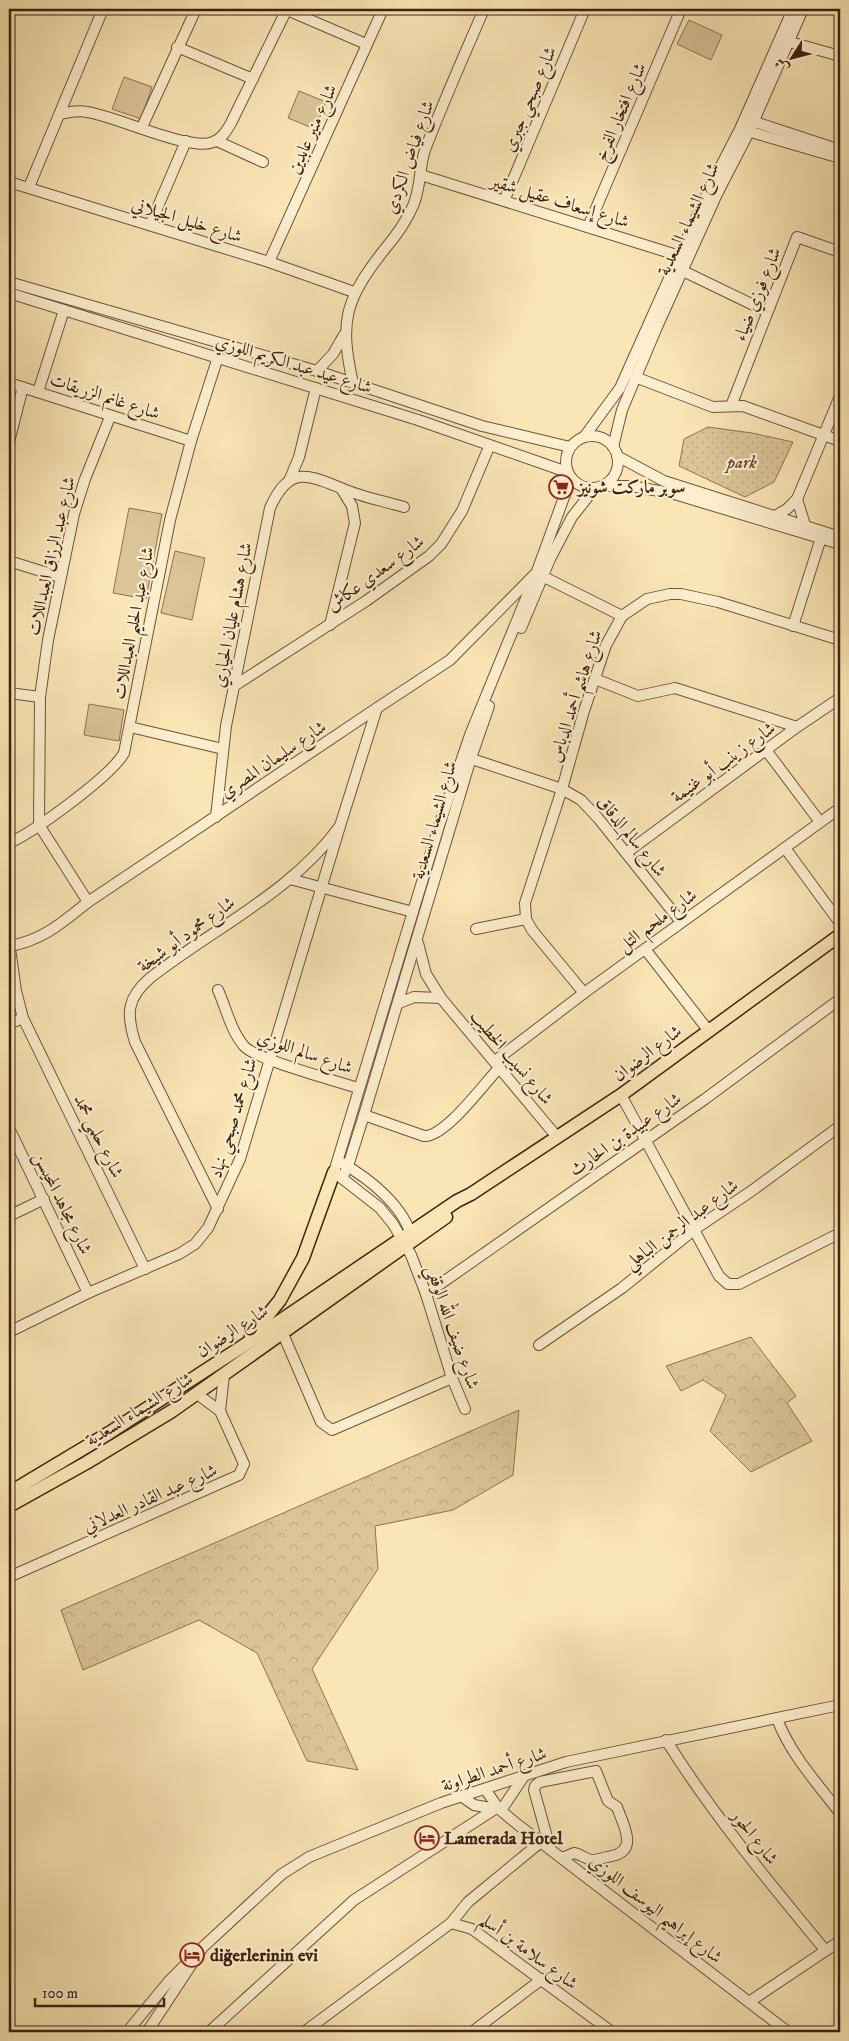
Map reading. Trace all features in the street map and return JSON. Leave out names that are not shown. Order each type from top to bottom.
[{"type":"main road","name":"شارع الرضوان","points":[[283,1334],[461,1206],[471,1194],[621,1095],[840,935]]},
{"type":"main road","points":[[244,1346],[280,1300],[303,1258],[338,1170]]},
{"type":"main road","name":"شارع الرضوان","points":[[9,1493],[109,1433],[408,1244]]},
{"type":"main road","name":"شارع الشيماء السعدية","points":[[9,1506],[116,1445],[197,1394],[283,1334]]},
{"type":"main road","points":[[109,1433],[116,1445]]},
{"type":"main road","points":[[78,1451],[86,1463]]},
{"type":"street","points":[[29,187],[61,114],[103,9]]},
{"type":"street","points":[[142,127],[196,9]]},
{"type":"street","points":[[61,114],[86,111],[186,142],[207,144],[217,140],[227,130],[287,9],[366,44]]},
{"type":"street","name":"شارع منير عابدين","points":[[269,262],[383,9]]},
{"type":"street","name":"شارع فياض الكردي","points":[[353,383],[344,335],[354,292],[406,220],[418,195],[426,149],[484,9]]},
{"type":"street","name":"شارع صبحي جبري","points":[[504,201],[585,9]]},
{"type":"street","name":"شارع افتخار الفرخ","points":[[588,228],[681,9]]},
{"type":"street","name":"شارع الشيماء السعدية","points":[[584,437],[616,396],[717,194],[784,40],[793,9]]},
{"type":"street","name":"شارع الشيماء السعدية","points":[[784,40],[803,9]]},
{"type":"street","points":[[784,40],[840,56]]},
{"type":"street","points":[[177,47],[253,79]]},
{"type":"street","points":[[749,120],[840,150]]},
{"type":"street","points":[[745,131],[840,158]]},
{"type":"street","points":[[217,140],[263,162]]},
{"type":"street","points":[[150,225],[186,142]]},
{"type":"street","name":"شارع إسعاف عقيل شقير","points":[[421,175],[684,257]]},
{"type":"street","name":"شارع خليل الجيلاني","points":[[9,182],[269,262],[354,292]]},
{"type":"street","name":"شارع فوزي ضياء","points":[[730,406],[766,311],[797,237],[840,252]]},
{"type":"street","name":"شارع الشيماء السعدية","points":[[615,452],[622,410],[683,271],[684,257]]},
{"type":"street","points":[[683,271],[766,311]]},
{"type":"street","name":"شارع عيد عبد الكريم اللوزي","points":[[9,282],[317,371],[482,426],[570,447]]},
{"type":"street","name":"شارع عيد عبد الكريم اللوزي","points":[[9,293],[418,420],[569,475]]},
{"type":"street","points":[[38,392],[64,310]]},
{"type":"street","name":"شارع فياض الكردي","points":[[317,371],[333,354],[344,335]]},
{"type":"street","name":"شارع عبد الحليم العبداللات","points":[[9,843],[39,825],[116,766],[124,753],[170,520],[191,441],[218,357]]},
{"type":"street","points":[[635,377],[713,407],[743,406],[840,441]]},
{"type":"street","name":"شارع غانم الزريقات","points":[[9,383],[110,417],[191,441]]},
{"type":"street","points":[[9,442],[23,387]]},
{"type":"street","name":"شارع هشام عليان الحياري","points":[[216,817],[223,749],[234,686],[270,508],[276,494],[289,481],[299,456],[316,388]]},
{"type":"street","points":[[775,516],[787,509],[797,499],[840,396]]},
{"type":"street","name":"شارع عبد الرزاق العبداللات","points":[[39,825],[40,697],[60,577],[82,488],[110,417]]},
{"type":"street","points":[[840,537],[655,478],[615,452],[599,437],[584,437],[570,447],[565,463],[569,475],[582,486],[630,486],[671,493],[840,544]]},
{"type":"street","name":"شارع سعدي عكاش","points":[[234,686],[418,566],[441,544],[462,511],[489,446]]},
{"type":"street","points":[[599,487],[613,477],[617,471],[615,452]]},
{"type":"street","name":"شارع الشيماء السعدية","points":[[338,1170],[358,1088],[413,912],[467,757],[540,575],[569,475]]},
{"type":"street","points":[[289,481],[311,476],[341,488],[404,506]]},
{"type":"street","name":"شارع الشيماء السعدية","points":[[540,575],[572,517],[599,487]]},
{"type":"street","points":[[330,625],[355,523],[352,506],[341,488]]},
{"type":"street","points":[[797,499],[805,526]]},
{"type":"street","points":[[793,626],[821,538]]},
{"type":"street","points":[[9,561],[60,577]]},
{"type":"street","points":[[540,575],[622,616]]},
{"type":"street","name":"شارع سليمان المصري","points":[[9,944],[37,939],[49,932],[88,902],[377,708],[423,680],[457,654],[531,576],[540,575]]},
{"type":"street","name":"شارع هاشم أحمد الدباس","points":[[526,919],[526,896],[562,789],[595,678],[606,645],[622,616],[647,599],[670,594],[681,594],[718,602],[840,640]]},
{"type":"street","points":[[595,678],[638,696],[675,688],[797,727]]},
{"type":"street","points":[[9,693],[40,697]]},
{"type":"street","name":"شارع زينب أبو غنيمة","points":[[626,853],[797,727],[840,698]]},
{"type":"street","name":"شارع محمود أبو شيخة","points":[[218,1209],[135,1042],[129,1017],[130,1003],[139,988],[161,970],[290,879],[322,849],[340,826],[377,708]]},
{"type":"street","points":[[130,727],[223,749]]},
{"type":"street","points":[[766,750],[820,822]]},
{"type":"street","name":"شارع الشيماء السعدية","points":[[338,1170],[348,1166],[364,1115],[417,940],[467,757]]},
{"type":"street","name":"شارع سالم الدقاق","points":[[467,757],[562,789],[590,808],[681,922]]},
{"type":"street","name":"شارع ملحم التل","points":[[364,1115],[424,1136],[432,1135],[463,1111],[497,1064],[584,993],[840,808]]},
{"type":"street","points":[[39,825],[88,902]]},
{"type":"street","name":"شارع محمد صبحي نهاد","points":[[9,1332],[88,1293],[179,1254],[195,1244],[208,1228],[240,1159],[268,1060],[340,826]]},
{"type":"street","points":[[785,848],[840,923]]},
{"type":"street","points":[[290,879],[413,912]]},
{"type":"street","points":[[476,929],[526,919],[532,930],[584,993]]},
{"type":"street","name":"شارع نسيب الخطيب","points":[[417,940],[426,974],[441,998],[557,1137]]},
{"type":"street","name":"شارع حلمي محمد","points":[[9,944],[16,991],[23,1018],[145,1269]]},
{"type":"street","points":[[645,949],[708,1030]]},
{"type":"street","name":"شارع سالم اللوزي","points":[[218,990],[243,1046],[254,1054],[358,1088]]},
{"type":"street","points":[[398,1003],[414,997],[441,998]]},
{"type":"street","name":"شارع عبيدة بن الحارث","points":[[426,1294],[705,1099],[840,999]]},
{"type":"street","points":[[9,1024],[23,1018]]},
{"type":"street","points":[[621,1095],[719,1276],[728,1284],[732,1285],[779,1265],[840,1233]]},
{"type":"street","name":"شارع عبد الرحمن الباهلي","points":[[539,1345],[622,1288],[695,1229],[750,1192],[840,1126]]},
{"type":"street","name":"شارع مجاهد المحيسن","points":[[9,1128],[88,1293]]},
{"type":"street","name":"شارع ضيف الله الوقفي","points":[[348,1166],[397,1209],[452,1378],[465,1409]]},
{"type":"street","name":"شارع ضيف الله الوقفي","points":[[338,1170],[374,1202],[408,1244]]},
{"type":"street","points":[[374,1202],[381,1194]]},
{"type":"street","points":[[9,1216],[44,1199]]},
{"type":"street","points":[[283,1334],[322,1422],[332,1430],[452,1378]]},
{"type":"street","points":[[220,1412],[224,1375]]},
{"type":"street","name":"شارع عبد القادر العدلاني","points":[[9,1577],[239,1475],[244,1464],[220,1412],[197,1394]]},
{"type":"street","name":"شارع أحمد الطراونة","points":[[127,2032],[169,1981],[245,1906],[297,1863],[461,1796],[566,1762],[840,1705]]},
{"type":"street","points":[[777,1719],[786,1741],[797,1758],[840,1813]]},
{"type":"street","name":"شارع الحور","points":[[666,1740],[691,1780],[741,1847],[825,1950]]},
{"type":"street","points":[[451,1922],[468,1902],[542,1843],[548,1835],[534,1790],[535,1786],[540,1782],[597,1771],[608,1801],[617,1807],[628,1839],[625,1851],[592,1860],[574,1853],[562,1858]]},
{"type":"street","points":[[209,2032],[354,1900],[500,1809],[524,1776]]},
{"type":"street","name":"شارع إبراهيم اليوسف اللوزي","points":[[489,1788],[500,1809],[788,2032]]},
{"type":"street","points":[[461,1796],[474,1805],[500,1809]]},
{"type":"street","name":"شارع سلامة بن أسلم","points":[[304,2032],[451,1922],[472,1929],[612,2032]]},
{"type":"street","points":[[749,2002],[840,1941]]},
{"type":"street","name":"شارع أحمد الطراونة","points":[[147,2032],[198,1953]]},
{"type":"street","points":[[472,2032],[542,1979]]},
{"type":"green space","points":[[689,20],[722,35],[711,60],[677,44]]},
{"type":"green space","points":[[124,77],[152,87],[141,119],[112,109]]},
{"type":"green space","points":[[299,91],[326,102],[315,129],[288,118]]},
{"type":"green space","name":"park","points":[[708,427],[752,433],[793,442],[774,482],[745,497],[679,466],[684,439]]},
{"type":"green space","points":[[129,508],[162,514],[146,599],[113,593]]},
{"type":"green space","points":[[175,551],[205,558],[192,620],[161,613]]},
{"type":"green space","points":[[89,704],[124,710],[119,741],[84,735]]},
{"type":"green space","points":[[751,1337],[796,1396],[787,1403],[812,1441],[751,1472],[710,1431],[726,1395],[703,1380],[681,1391],[666,1366]]},
{"type":"green space","points":[[519,1410],[513,1475],[453,1510],[375,1526],[378,1569],[312,1669],[358,1770],[307,1761],[257,1653],[199,1620],[83,1670],[61,1610]]},
{"type":"place","name":"سوبر ماركت شونيز","points":[[561,487]]},
{"type":"place","name":"Lamerada Hotel","points":[[427,1838]]},
{"type":"place","name":"diğerlerinin evi","points":[[192,1955]]}]
